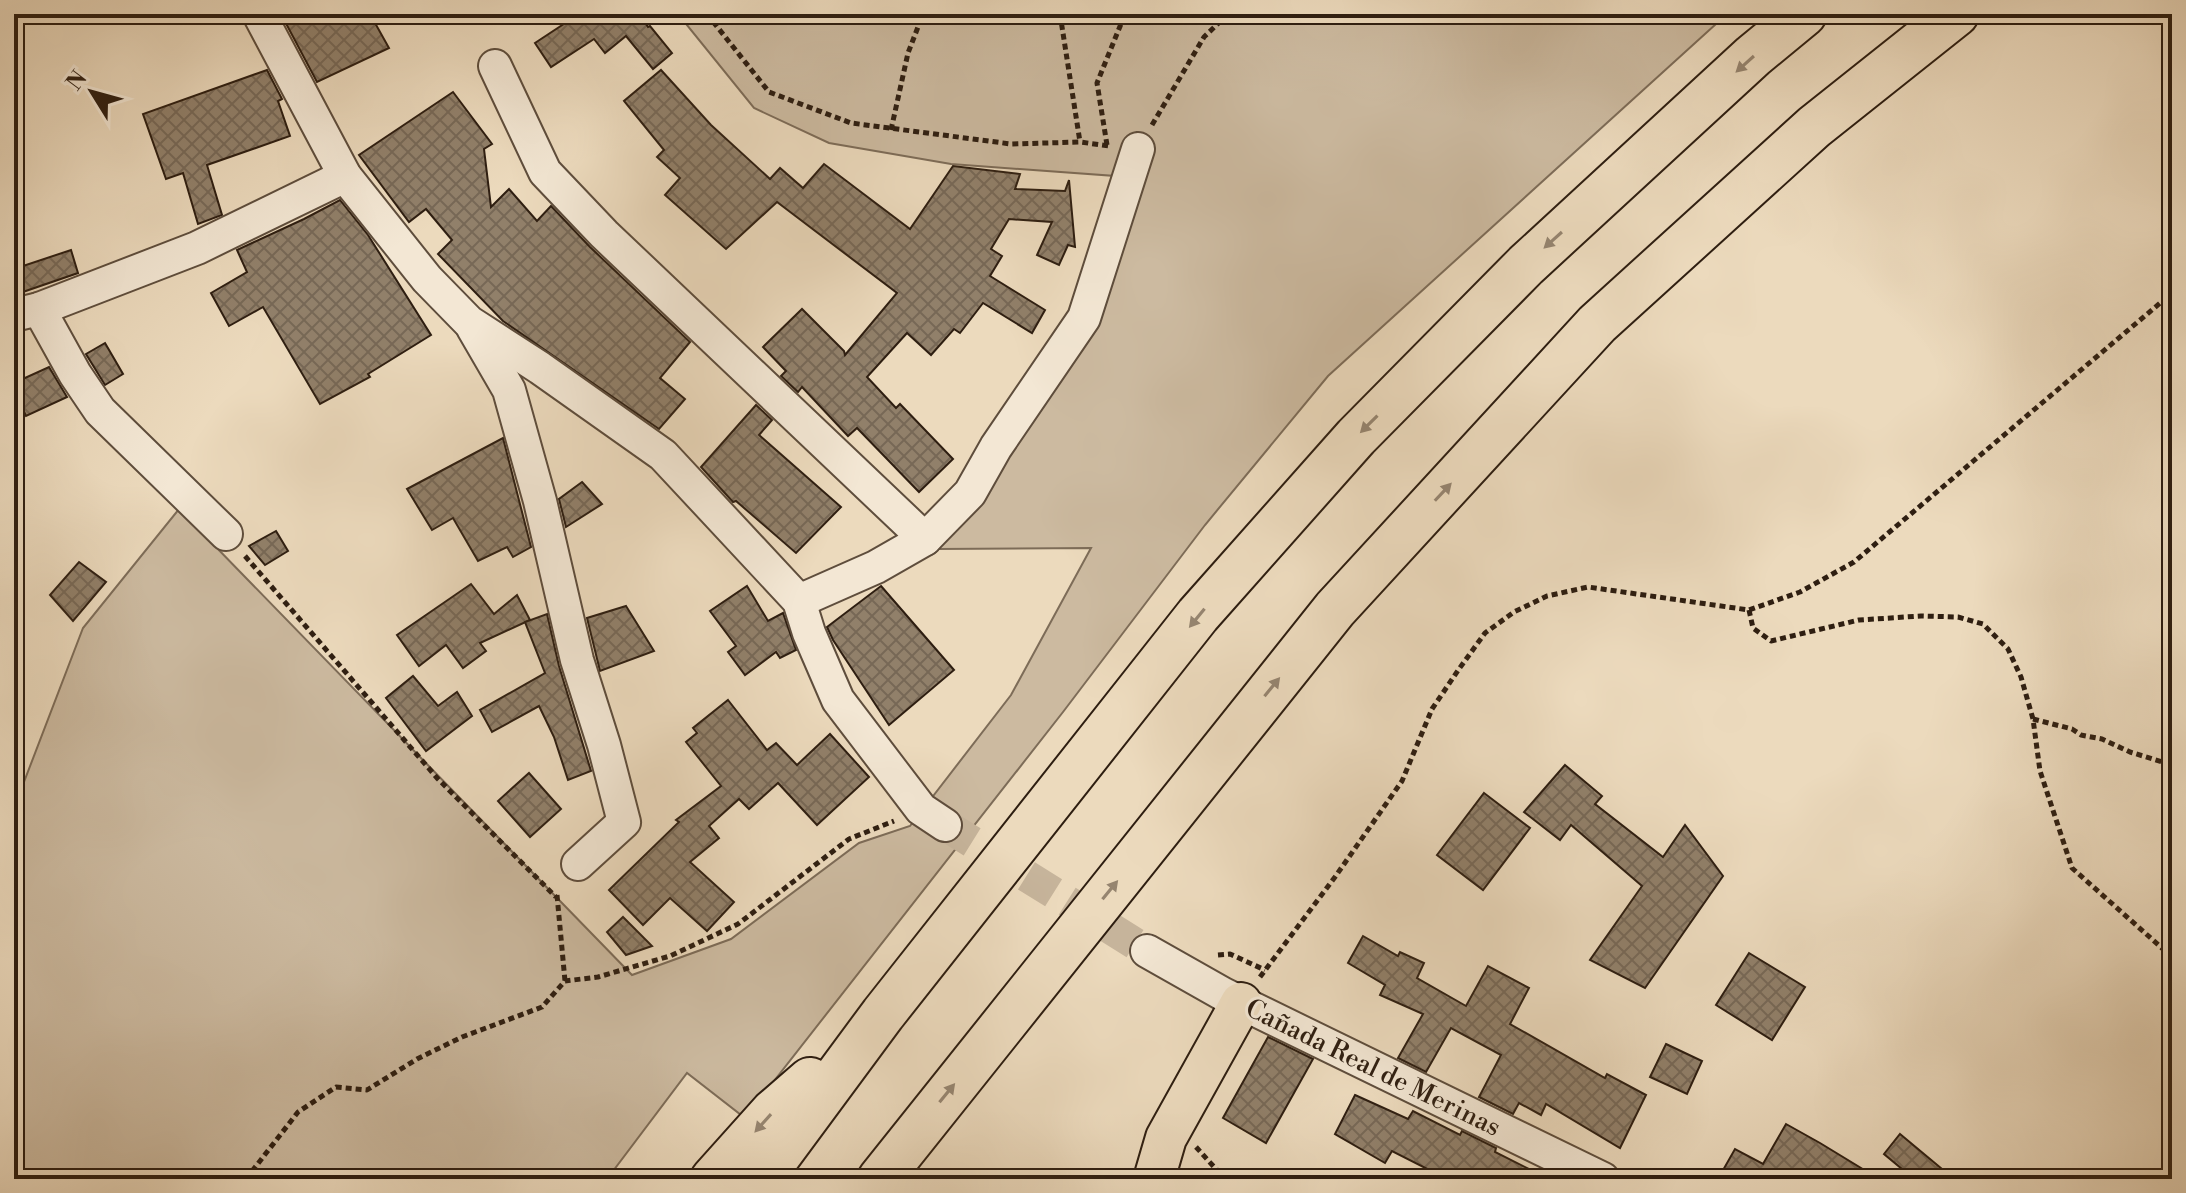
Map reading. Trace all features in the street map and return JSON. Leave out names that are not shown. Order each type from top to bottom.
[{"type":"highway","points":[[761,1179],[883,1014],[1198,615],[1356,437],[1526,265],[1753,56],[1804,14]]},
{"type":"highway","points":[[891,1171],[1335,609],[1597,324],[1814,127],[1956,14]]},
{"type":"highway","points":[[713,1179],[773,1112],[883,1014]]},
{"type":"main road","points":[[1154,1179],[1166,1138],[1241,1003]]},
{"type":"main road","points":[[1166,1138],[1171,1179]]},
{"type":"street","points":[[259,14],[345,176],[427,279],[469,322],[663,455],[799,601],[809,633],[838,700],[933,817]]},
{"type":"street","points":[[495,66],[545,172],[604,234],[925,539]]},
{"type":"street","points":[[799,601],[876,567],[925,539],[970,493],[996,447],[1084,318],[1123,147]]},
{"type":"street","points":[[226,534],[100,411],[26,312],[197,248],[345,176]]},
{"type":"street","points":[[469,322],[509,390],[540,501],[577,660],[622,812],[624,822],[578,864]]},
{"type":"street","name":"Cañada Real de Merinas","points":[[1147,951],[1241,1003],[1603,1179]]},
{"type":"path","points":[[707,14],[769,92],[851,123],[1011,144],[1080,142],[1123,147]]},
{"type":"path","points":[[891,130],[908,53],[923,14]]},
{"type":"path","points":[[1060,14],[1080,142]]},
{"type":"path","points":[[1123,147],[1097,83],[1125,14]]},
{"type":"path","points":[[1123,147],[1204,37],[1228,14]]},
{"type":"path","points":[[1241,1003],[1402,781],[1432,709],[1485,633],[1514,612],[1547,596],[1588,587],[1749,610],[1800,592],[1854,562],[2172,293]]},
{"type":"path","points":[[226,534],[438,779],[556,897],[565,981]]},
{"type":"path","points":[[1749,610],[1753,628],[1771,641],[1859,620],[1934,616],[1958,617],[1983,624],[2008,649],[2021,677],[2033,719],[2040,771],[2072,868],[2172,957]]},
{"type":"path","points":[[2033,719],[2102,739],[2130,752],[2172,765]]},
{"type":"path","points":[[246,1179],[298,1112],[336,1087],[367,1090],[417,1059],[462,1037],[542,1007],[565,981],[598,977],[670,956],[738,924],[849,839],[933,817]]},
{"type":"path","points":[[556,897],[578,864]]},
{"type":"shaded area","points":[[678,14],[1727,14],[1328,376],[1205,525],[1063,712],[745,1118],[687,1073],[607,1179],[14,1179],[14,808],[83,628],[179,509],[632,975],[731,939],[859,843],[910,826],[1011,695],[1091,548],[938,549],[969,472],[1082,290],[1115,176],[951,164],[829,143],[754,108]]},
{"type":"building","points":[[281,14],[370,14],[389,48],[317,82]]},
{"type":"building","points":[[579,14],[653,14],[644,21],[672,53],[653,69],[626,36],[605,53],[594,39],[551,67],[535,43]]},
{"type":"building","points":[[267,70],[282,99],[278,101],[290,136],[207,165],[222,215],[198,224],[183,173],[166,179],[143,114]]},
{"type":"building","points":[[661,70],[711,125],[770,179],[780,168],[803,188],[824,164],[910,229],[953,166],[1020,174],[1015,189],[1065,191],[1069,180],[1075,247],[1068,245],[1059,265],[1037,255],[1052,222],[1009,219],[991,249],[1002,256],[990,276],[1045,310],[1032,333],[983,303],[960,333],[954,329],[931,355],[907,333],[867,377],[896,408],[900,404],[953,459],[919,492],[857,428],[848,436],[802,387],[798,392],[781,376],[786,371],[763,347],[802,309],[845,355],[897,293],[777,202],[726,249],[665,195],[680,178],[657,157],[664,150],[624,101]]},
{"type":"building","points":[[453,92],[492,144],[484,149],[491,207],[509,189],[537,221],[551,206],[690,342],[660,378],[685,399],[659,429],[503,321],[438,254],[452,240],[426,209],[409,222],[359,155]]},
{"type":"building","points":[[340,200],[368,235],[431,335],[368,374],[370,377],[320,404],[263,307],[229,326],[211,293],[247,272],[237,250]]},
{"type":"building","points":[[71,250],[78,273],[14,295],[14,269]]},
{"type":"building","points":[[105,343],[123,374],[105,385],[86,354]]},
{"type":"building","points":[[49,367],[67,397],[26,416],[14,391],[14,383]]},
{"type":"building","points":[[756,405],[772,420],[759,435],[841,507],[796,553],[736,501],[733,502],[701,467]]},
{"type":"building","points":[[503,438],[531,547],[513,557],[507,547],[478,561],[453,518],[432,530],[407,489]]},
{"type":"building","points":[[582,482],[602,504],[566,527],[559,499]]},
{"type":"building","points":[[276,531],[288,551],[265,565],[249,546]]},
{"type":"building","points":[[79,562],[106,582],[73,621],[50,595]]},
{"type":"building","points":[[471,584],[494,614],[517,595],[530,620],[480,643],[486,651],[463,668],[446,645],[419,666],[397,635]]},
{"type":"building","points":[[747,586],[768,621],[783,613],[796,650],[780,658],[776,652],[745,675],[728,652],[736,646],[710,611]]},
{"type":"building","points":[[881,586],[954,670],[889,725],[827,627]]},
{"type":"building","points":[[626,606],[654,651],[600,671],[587,618]]},
{"type":"building","points":[[547,614],[559,666],[591,771],[568,780],[554,737],[539,706],[492,732],[480,710],[545,673],[525,622]]},
{"type":"building","points":[[413,676],[438,706],[457,692],[472,716],[426,751],[386,698]]},
{"type":"building","points":[[728,700],[767,750],[776,743],[797,765],[830,734],[869,777],[817,825],[778,783],[749,809],[739,799],[709,826],[719,838],[690,862],[734,902],[707,931],[670,898],[643,925],[609,890],[679,822],[676,820],[721,786],[686,742],[697,733],[693,728]]},
{"type":"building","points":[[1565,765],[1602,796],[1595,804],[1663,857],[1685,825],[1723,876],[1645,988],[1590,960],[1642,886],[1571,825],[1560,840],[1524,812]]},
{"type":"building","points":[[529,773],[561,809],[530,837],[498,801]]},
{"type":"building","points":[[1484,793],[1530,828],[1483,890],[1437,855]]},
{"type":"building","points":[[623,917],[652,946],[626,955],[607,932]]},
{"type":"building","points":[[1363,936],[1398,956],[1400,952],[1424,963],[1417,978],[1466,1006],[1488,966],[1529,988],[1510,1024],[1605,1078],[1607,1074],[1646,1095],[1620,1148],[1546,1104],[1541,1115],[1519,1103],[1513,1114],[1479,1097],[1501,1055],[1451,1028],[1426,1072],[1398,1058],[1423,1014],[1380,995],[1385,985],[1348,963]]},
{"type":"building","points":[[1749,953],[1805,987],[1772,1040],[1716,1005]]},
{"type":"building","points":[[1268,1037],[1313,1059],[1266,1143],[1223,1118]]},
{"type":"building","points":[[1666,1044],[1702,1061],[1687,1094],[1650,1077]]},
{"type":"building","points":[[1355,1095],[1408,1119],[1413,1111],[1460,1135],[1462,1131],[1496,1148],[1495,1152],[1549,1179],[1447,1179],[1392,1151],[1385,1163],[1335,1134]]},
{"type":"building","points":[[1786,1124],[1879,1179],[1718,1179],[1735,1149],[1763,1164]]},
{"type":"building","points":[[1900,1134],[1954,1179],[1914,1179],[1884,1154]]},
{"type":"tunnel","points":[[945,825],[1147,951]]}]
